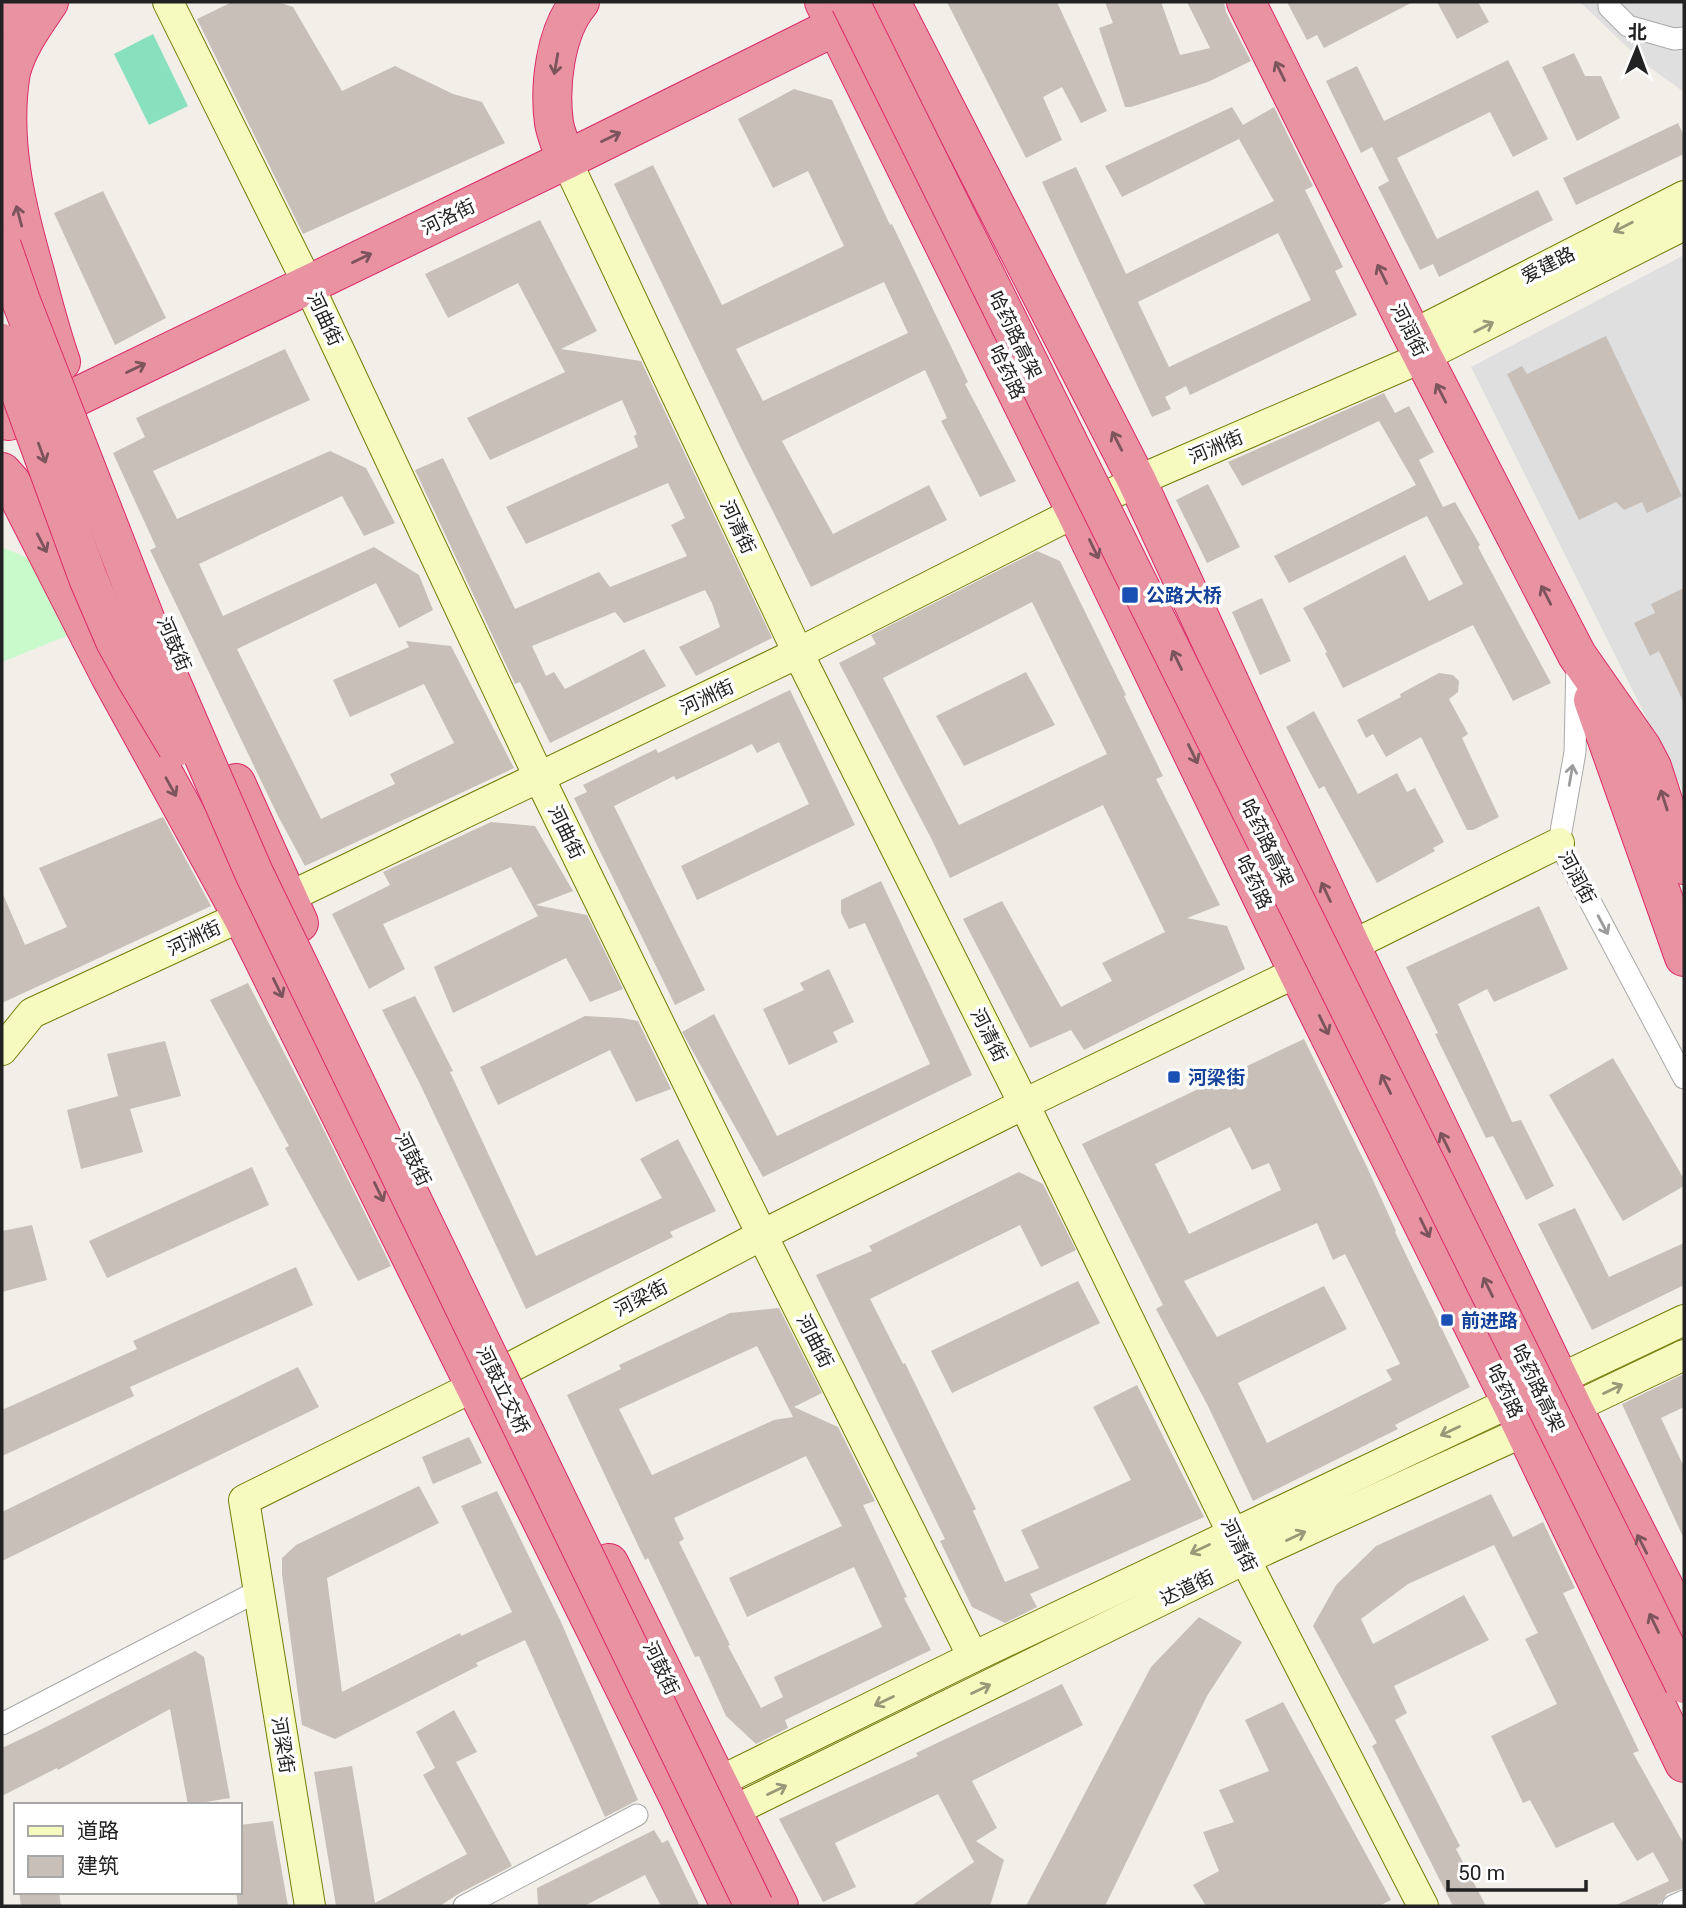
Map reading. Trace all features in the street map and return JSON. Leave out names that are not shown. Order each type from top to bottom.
[{"type":"highway","points":[[2,21],[13,2]]},
{"type":"highway","name":"河鼓街","points":[[49,2],[20,48],[11,70],[4,102],[3,131],[10,179],[56,347],[75,398],[176,649],[287,898],[512,1365],[779,1906]]},
{"type":"highway","points":[[566,160],[554,126],[554,73],[562,34],[570,12],[580,2]]},
{"type":"highway","name":"河洛街","points":[[2,420],[9,421],[75,398],[566,160],[833,16],[885,2]]},
{"type":"highway","points":[[891,2],[1137,481],[1351,946],[1567,1394],[1684,1626]]},
{"type":"highway","name":"河润街","points":[[1246,2],[1417,346],[1577,655],[1642,748],[1652,767],[1684,865]]},
{"type":"highway","name":"哈药路","points":[[833,16],[1298,972],[1518,1417],[1684,1763]]},
{"type":"highway","name":"哈药路高架","points":[[833,16],[1684,1684]]},
{"type":"highway","points":[[2,246],[159,654],[254,873]]},
{"type":"highway","points":[[2,343],[88,578],[115,640],[254,873]]},
{"type":"highway","points":[[2,366],[56,347]]},
{"type":"highway","points":[[5,484],[242,916],[730,1906]]},
{"type":"highway","points":[[1577,655],[1684,957]]},
{"type":"highway","name":"河鼓立交桥","points":[[254,873],[754,1906]]},
{"type":"street","name":"河曲街","points":[[169,2],[308,284],[539,777],[762,1235],[973,1657]]},
{"type":"street","points":[[1609,2],[1609,7],[1628,26],[1674,39],[1684,38]]},
{"type":"street","name":"河清街","points":[[566,160],[797,653],[1024,1104],[1239,1546],[1423,1906]]},
{"type":"street","name":"爱建路","points":[[1417,346],[1684,196]]},
{"type":"street","name":"爱建路","points":[[1417,346],[1684,225]]},
{"type":"street","name":"河洲街","points":[[2,1050],[32,1013],[287,898],[797,653],[1137,481],[1417,346]]},
{"type":"street","name":"河润街","points":[[1577,655],[1575,751],[1559,843],[1684,1078]]},
{"type":"street","name":"河梁街","points":[[310,1906],[244,1500],[475,1386],[762,1235],[1024,1104],[1559,843]]},
{"type":"street","points":[[1567,1394],[1684,1320]]},
{"type":"street","points":[[687,1815],[725,1798],[973,1657],[1239,1546],[1567,1394],[1684,1354]]},
{"type":"street","name":"达道街","points":[[725,1798],[1239,1546]]},
{"type":"street","points":[[2,1724],[258,1591]]},
{"type":"street","points":[[464,1906],[637,1815]]},
{"type":"street","points":[[1673,1906],[1684,1901]]},
{"type":"shaded area","points":[[1580,2],[1684,2],[1684,92],[1645,64]]},
{"type":"shaded area","points":[[1684,255],[1684,793],[1471,367]]},
{"type":"green space","points":[[153,34],[188,106],[149,125],[114,54]]},
{"type":"green space","points":[[2,547],[37,562],[76,632],[2,662]]},
{"type":"building","points":[[232,2],[278,2],[293,7],[342,91],[395,66],[453,94],[482,102],[505,143],[303,234],[197,19]]},
{"type":"building","points":[[947,2],[1057,2],[1107,111],[1081,123],[1062,87],[1043,97],[1062,140],[1026,158]]},
{"type":"building","points":[[1105,2],[1161,2],[1180,55],[1210,48],[1187,2],[1224,2],[1226,12],[1251,61],[1208,82],[1125,107],[1099,28],[1113,23]]},
{"type":"building","points":[[1287,2],[1413,2],[1324,48],[1317,35],[1307,40]]},
{"type":"building","points":[[1437,2],[1478,2],[1489,22],[1457,39]]},
{"type":"building","points":[[1574,53],[1585,76],[1601,76],[1620,118],[1577,141],[1542,67]]},
{"type":"building","points":[[1508,60],[1548,139],[1513,157],[1490,112],[1397,158],[1437,239],[1538,190],[1553,220],[1439,277],[1433,264],[1420,270],[1378,187],[1389,181],[1372,147],[1361,153],[1326,81],[1357,66],[1384,121]]},
{"type":"building","points":[[794,89],[832,100],[968,382],[965,384],[1016,481],[980,497],[941,421],[947,418],[925,370],[782,441],[833,534],[929,485],[947,520],[811,587],[614,184],[653,165],[722,305],[844,246],[808,171],[773,188],[738,119]],"holes":[[[884,282],[908,333],[763,401],[736,349]]]},
{"type":"building","points":[[1232,107],[1243,125],[1274,107],[1313,186],[1305,190],[1343,267],[1335,271],[1357,315],[1190,395],[1186,386],[1165,397],[1171,409],[1152,417],[1042,182],[1076,167],[1126,274],[1274,201],[1239,139],[1122,197],[1105,166]],"holes":[[[1278,233],[1311,300],[1169,367],[1138,302]]]},
{"type":"building","points":[[1678,123],[1684,136],[1684,154],[1576,205],[1563,178]]},
{"type":"building","points":[[103,191],[166,318],[115,345],[54,213]]},
{"type":"building","points":[[540,220],[597,331],[561,349],[641,361],[772,638],[696,676],[679,647],[720,627],[705,590],[624,623],[615,612],[532,646],[546,676],[554,672],[565,689],[644,649],[666,686],[550,743],[520,682],[515,684],[415,470],[443,458],[515,609],[599,572],[610,587],[687,556],[671,525],[685,518],[668,483],[526,544],[506,507],[638,447],[634,436],[637,434],[622,400],[490,460],[467,418],[565,372],[518,283],[448,318],[425,274]]},
{"type":"building","points":[[1606,336],[1682,496],[1647,513],[1642,502],[1624,510],[1616,502],[1579,520],[1507,374],[1522,366],[1527,374]]},
{"type":"building","points":[[285,349],[310,400],[153,471],[177,519],[330,451],[366,468],[395,523],[364,536],[342,496],[199,564],[223,616],[374,547],[419,575],[433,610],[399,628],[376,583],[237,649],[321,819],[395,784],[390,774],[454,743],[424,684],[350,717],[333,680],[409,647],[406,641],[451,646],[514,768],[305,866],[278,816],[150,550],[156,547],[113,453],[145,437],[136,418]]},
{"type":"building","points":[[1384,393],[1395,413],[1409,406],[1434,452],[1419,460],[1443,507],[1455,502],[1551,683],[1513,701],[1473,625],[1343,688],[1303,608],[1405,555],[1429,601],[1463,584],[1427,516],[1289,583],[1274,556],[1416,485],[1379,421],[1242,486],[1228,462]]},
{"type":"building","points":[[1208,484],[1240,547],[1207,563],[1176,500]]},
{"type":"building","points":[[1037,551],[1060,561],[1163,776],[1156,779],[1220,905],[1187,918],[1227,926],[1245,969],[1084,1050],[1071,1030],[1030,1048],[963,919],[1002,901],[1061,1007],[1112,981],[1102,963],[1165,932],[1103,805],[950,878],[839,663],[876,644],[871,635]],"holes":[[[1032,602],[1107,754],[959,825],[883,678]]]},
{"type":"building","points":[[1684,588],[1684,703],[1659,651],[1650,656],[1634,623],[1655,613],[1651,604]]},
{"type":"building","points":[[1262,598],[1291,661],[1260,675],[1232,612]]},
{"type":"building","points":[[1026,672],[1055,725],[964,766],[936,716]]},
{"type":"building","points":[[1439,673],[1453,675],[1459,681],[1458,692],[1449,699],[1468,734],[1462,738],[1499,817],[1473,830],[1467,830],[1421,737],[1386,757],[1373,734],[1366,738],[1357,720]]},
{"type":"building","points":[[790,690],[855,825],[697,900],[681,866],[809,804],[779,742],[757,753],[752,744],[676,780],[674,776],[614,806],[705,990],[675,1005],[574,798],[587,792],[583,785],[656,749],[658,753]]},
{"type":"building","points":[[1314,711],[1358,794],[1397,773],[1407,792],[1415,788],[1444,842],[1433,848],[1435,851],[1377,883],[1324,786],[1319,789],[1286,727]]},
{"type":"building","points":[[163,817],[211,906],[2,1003],[2,892],[25,945],[67,927],[39,868]]},
{"type":"building","points":[[491,822],[535,826],[573,891],[536,905],[587,915],[623,989],[590,1002],[566,958],[453,1013],[434,967],[538,916],[511,867],[383,924],[405,969],[369,989],[332,914],[390,885],[383,872]]},
{"type":"building","points":[[881,881],[972,1075],[763,1177],[682,1032],[714,1014],[777,1136],[930,1064],[865,923],[849,929],[841,913],[841,900]]},
{"type":"building","points":[[1539,906],[1568,969],[1494,1002],[1487,989],[1458,1004],[1512,1122],[1521,1120],[1554,1186],[1526,1200],[1493,1136],[1486,1138],[1435,1034],[1438,1033],[1406,967]]},
{"type":"building","points":[[829,969],[854,1022],[833,1032],[838,1042],[789,1065],[763,1009],[804,990],[800,983]]},
{"type":"building","points":[[248,983],[391,1266],[358,1281],[285,1148],[289,1146],[210,1000]]},
{"type":"building","points":[[415,996],[453,1071],[450,1072],[536,1256],[662,1198],[640,1159],[678,1139],[716,1211],[670,1232],[673,1237],[526,1309],[420,1084],[382,1010]]},
{"type":"building","points":[[585,1016],[638,1021],[671,1089],[636,1102],[610,1050],[498,1105],[480,1067]]},
{"type":"building","points":[[1304,1039],[1470,1387],[1395,1425],[1398,1429],[1253,1501],[1208,1406],[1156,1309],[1163,1305],[1082,1144]],"holes":[[[1230,1127],[1252,1170],[1269,1163],[1281,1190],[1189,1234],[1155,1164]],[[1317,1223],[1333,1260],[1345,1254],[1400,1364],[1386,1370],[1392,1380],[1267,1443],[1238,1383],[1347,1329],[1324,1286],[1217,1337],[1184,1281]]]},
{"type":"building","points":[[165,1041],[181,1096],[130,1109],[143,1152],[81,1169],[67,1110],[118,1096],[107,1054]]},
{"type":"building","points":[[1613,1058],[1684,1179],[1684,1186],[1623,1221],[1549,1095]]},
{"type":"building","points":[[252,1167],[269,1205],[107,1278],[89,1241]]},
{"type":"building","points":[[1019,1172],[1043,1184],[1076,1250],[1041,1267],[1020,1225],[870,1299],[903,1364],[905,1363],[976,1509],[973,1511],[1005,1582],[1039,1568],[1021,1530],[1131,1480],[1093,1407],[1137,1385],[1204,1517],[1030,1594],[1037,1607],[1005,1623],[972,1607],[940,1541],[945,1539],[816,1275],[872,1251],[869,1246]]},
{"type":"building","points":[[1575,1208],[1609,1277],[1684,1243],[1684,1285],[1592,1330],[1538,1224]]},
{"type":"building","points":[[32,1225],[47,1280],[2,1292],[2,1231]]},
{"type":"building","points":[[296,1267],[313,1305],[130,1387],[134,1396],[2,1456],[2,1410],[137,1349],[133,1341]]},
{"type":"building","points":[[1078,1281],[1100,1323],[952,1393],[931,1351]]},
{"type":"building","points":[[779,1308],[822,1393],[794,1407],[838,1427],[875,1501],[863,1505],[907,1597],[904,1598],[931,1650],[785,1720],[788,1728],[756,1744],[726,1716],[699,1656],[695,1657],[648,1558],[645,1560],[567,1395],[621,1369],[619,1365],[730,1313]],"holes":[[[757,1346],[793,1417],[774,1420],[652,1475],[619,1409]],[[806,1456],[842,1526],[729,1578],[747,1617],[854,1567],[882,1627],[774,1677],[783,1697],[761,1708],[728,1646],[730,1645],[679,1542],[684,1539],[674,1518]]]},
{"type":"building","points":[[298,1367],[319,1407],[2,1561],[2,1512]]},
{"type":"building","points":[[1684,1374],[1684,1407],[1661,1418],[1684,1467],[1684,1539],[1622,1404]]},
{"type":"building","points":[[469,1437],[482,1463],[433,1484],[422,1457]]},
{"type":"building","points":[[419,1486],[439,1523],[327,1578],[342,1692],[460,1633],[461,1636],[512,1612],[461,1506],[497,1491],[561,1622],[638,1800],[605,1817],[525,1640],[476,1663],[478,1666],[335,1739],[302,1725],[282,1558],[296,1545]]},
{"type":"building","points":[[1491,1494],[1513,1537],[1543,1522],[1575,1588],[1563,1593],[1639,1751],[1633,1753],[1684,1844],[1684,1888],[1667,1894],[1661,1903],[1654,1906],[1614,1906],[1669,1881],[1653,1852],[1637,1861],[1613,1822],[1556,1848],[1530,1800],[1523,1803],[1491,1736],[1557,1704],[1525,1639],[1538,1633],[1494,1545],[1408,1584],[1361,1619],[1373,1644],[1464,1595],[1489,1640],[1394,1686],[1407,1713],[1395,1720],[1460,1846],[1456,1849],[1486,1906],[1453,1906],[1372,1746],[1377,1743],[1313,1626],[1336,1585],[1376,1546]]},
{"type":"building","points":[[1199,1617],[1242,1642],[1207,1696],[1105,1906],[1026,1906],[1151,1667]]},
{"type":"building","points":[[195,1651],[204,1657],[230,1798],[188,1803],[170,1709],[58,1770],[57,1768],[2,1796],[2,1748]]},
{"type":"building","points":[[1062,1684],[1083,1725],[972,1781],[997,1828],[976,1841],[1004,1860],[990,1906],[911,1906],[974,1862],[938,1794],[835,1843],[856,1887],[823,1902],[779,1819],[918,1756],[916,1753]]},
{"type":"building","points":[[1283,1702],[1391,1900],[1379,1906],[1206,1906],[1193,1885],[1219,1871],[1203,1832],[1234,1822],[1219,1790],[1269,1771],[1245,1720]]},
{"type":"building","points":[[454,1710],[477,1752],[456,1762],[512,1866],[440,1906],[336,1906],[314,1772],[352,1766],[375,1903],[467,1854],[423,1775],[435,1768],[416,1732]]},
{"type":"building","points":[[273,1821],[288,1906],[238,1906],[236,1894],[242,1894],[242,1825]]},
{"type":"building","points":[[654,1830],[662,1843],[668,1840],[700,1906],[661,1906],[645,1875],[584,1906],[538,1906],[537,1888]]},
{"type":"building","points":[[19,1894],[59,1894],[61,1906],[21,1906]]},
{"type":"place","name":"公路大桥","points":[[1130,595]]},
{"type":"place","name":"河梁街","points":[[1174,1077]]},
{"type":"place","name":"前进路","points":[[1447,1320]]}]
